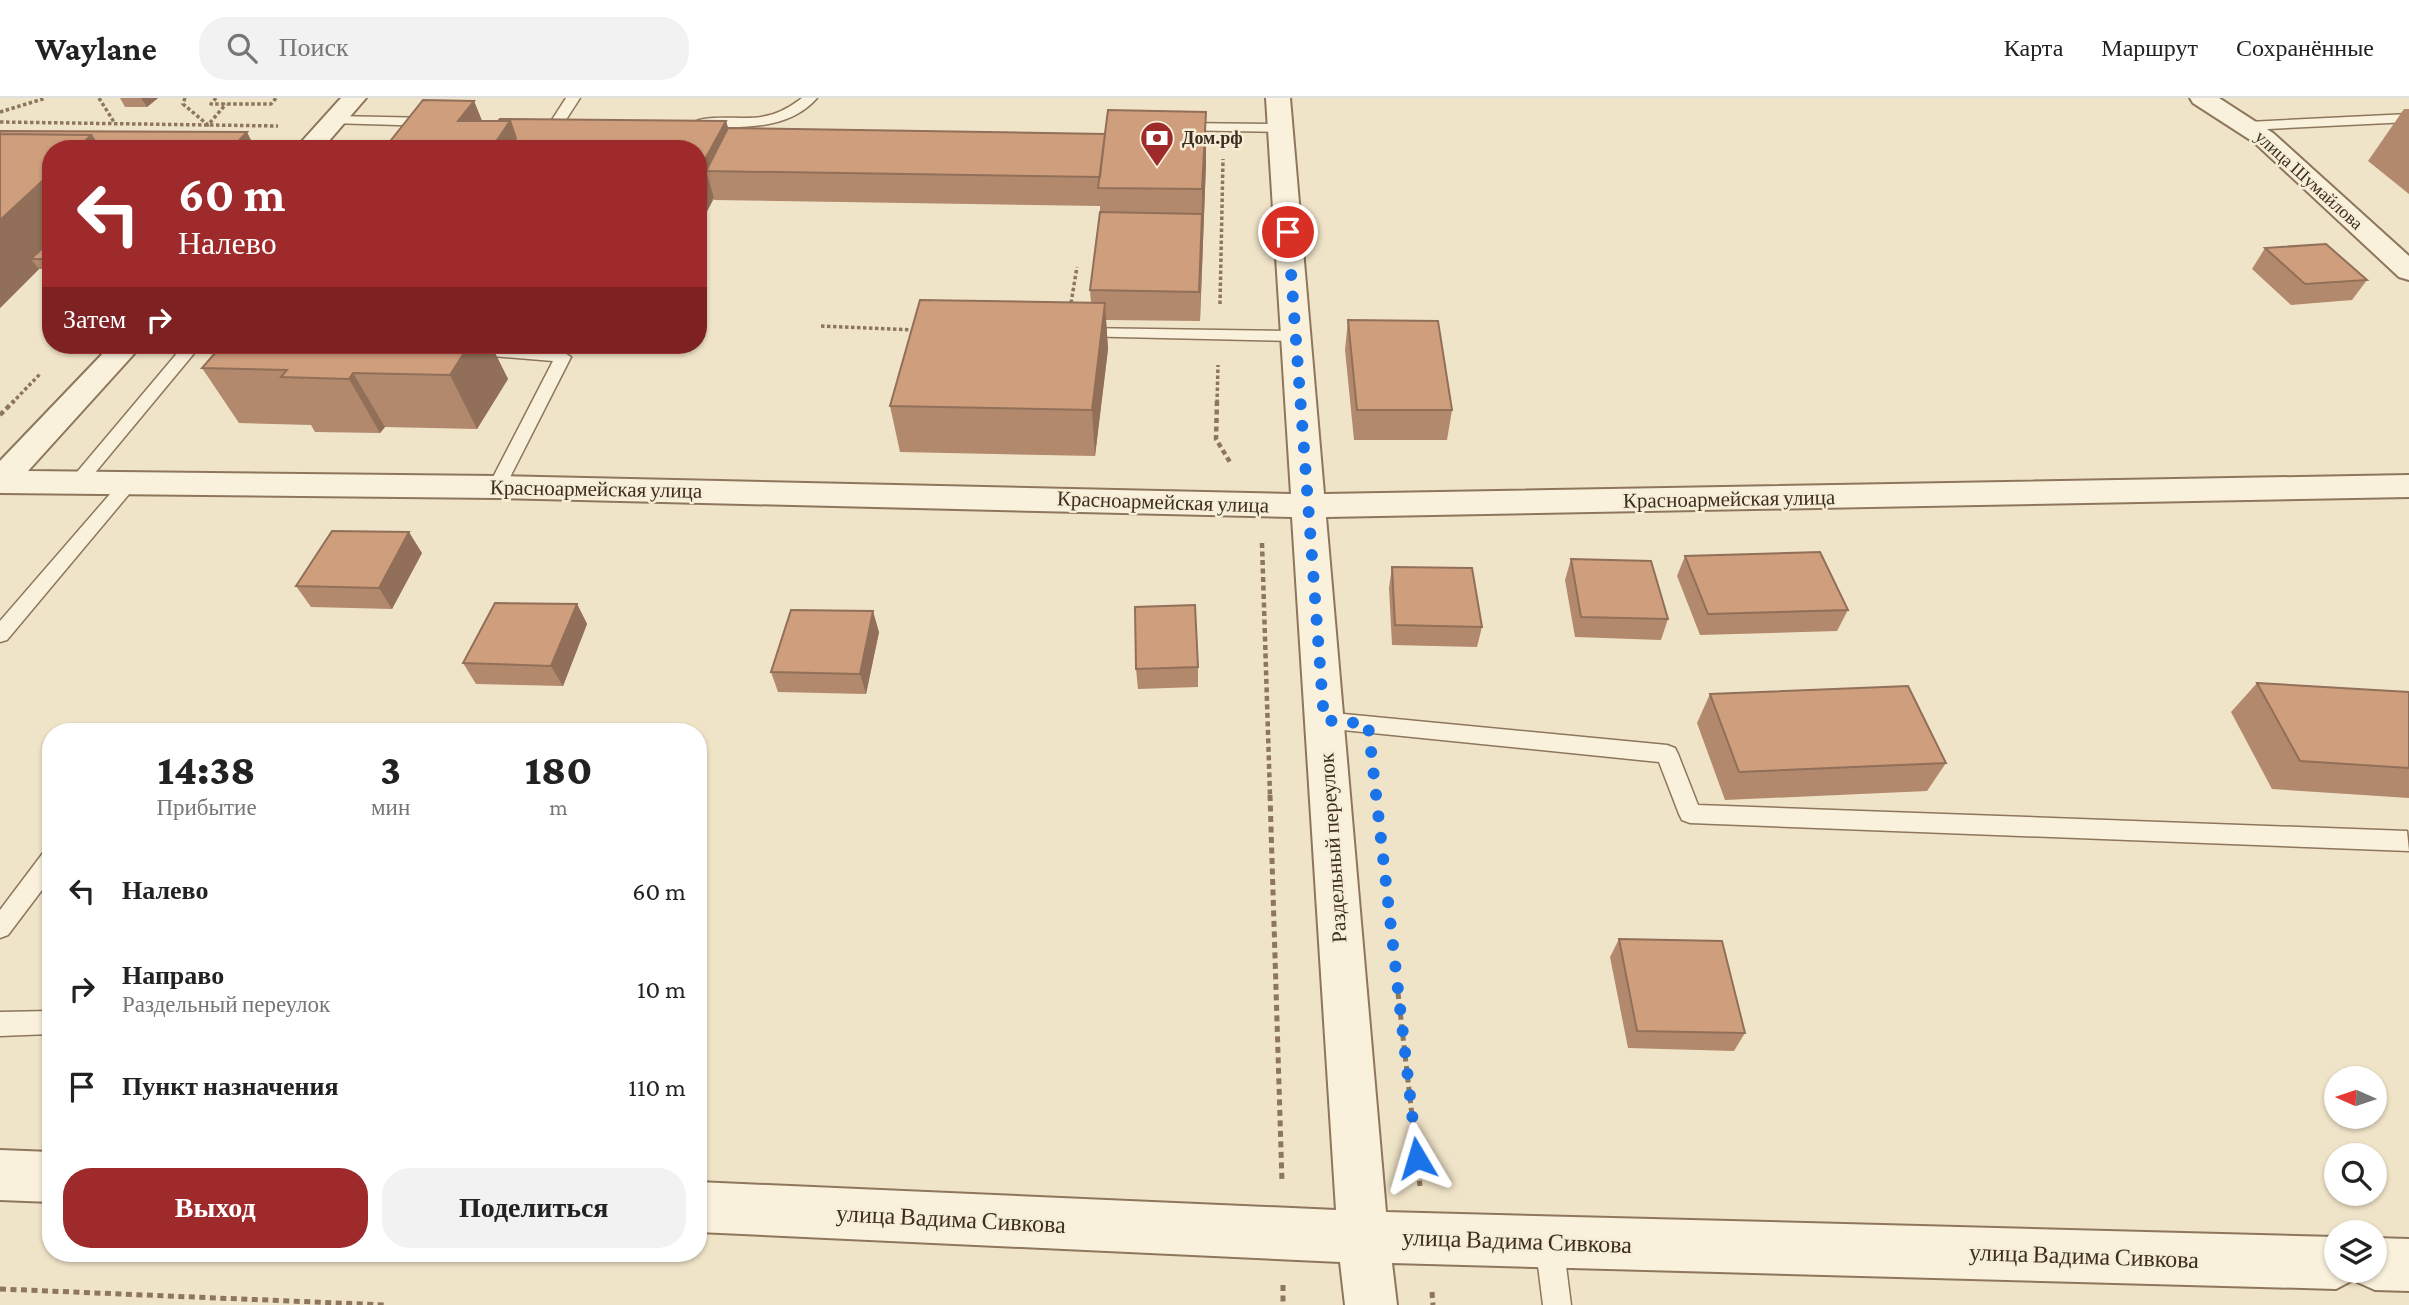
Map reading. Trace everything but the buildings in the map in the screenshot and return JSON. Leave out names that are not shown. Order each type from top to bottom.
[{"type":"street","points":[[316,140],[354,98]]},
{"type":"street","name":"Раздельный переулок","points":[[1278,98],[1269,128],[1296,336],[1363,1237],[1371,1305]]},
{"type":"street","name":"улица Шумайлова","points":[[2202,98],[2248,126],[2409,271]]},
{"type":"street","points":[[0,482],[119,354]]},
{"type":"street","name":"Красноармейская улица","points":[[0,482],[497,486],[1307,506],[2409,486]]},
{"type":"street","points":[[0,1175],[42,1177]]},
{"type":"street","name":"улица Вадима Сивкова","points":[[707,1207],[1363,1237],[2324,1263]]},
{"type":"street","points":[[2387,1264],[2409,1265]]},
{"type":"lane","points":[[545,140],[573,98]]},
{"type":"lane","points":[[683,123],[752,124],[790,115],[810,98]]},
{"type":"lane","points":[[2248,126],[2409,118]]},
{"type":"lane","points":[[334,120],[449,122]]},
{"type":"lane","points":[[408,140],[422,122]]},
{"type":"lane","points":[[1161,127],[1269,128]]},
{"type":"lane","points":[[1066,333],[1296,336]]},
{"type":"lane","points":[[78,482],[185,354]]},
{"type":"lane","points":[[497,486],[563,357],[527,354]]},
{"type":"lane","points":[[0,635],[129,483]]},
{"type":"lane","points":[[1324,720],[1667,754],[1690,814],[2409,842]]},
{"type":"lane","points":[[0,928],[42,872]]},
{"type":"lane","points":[[0,1024],[42,1022]]},
{"type":"lane","points":[[1549,1242],[1557,1305]]},
{"type":"path","points":[[0,112],[46,98]]},
{"type":"path","points":[[99,98],[115,122]]},
{"type":"path","points":[[185,98],[183,104],[208,125]]},
{"type":"path","points":[[216,98],[211,104],[271,104],[276,98]]},
{"type":"path","points":[[208,125],[227,104]]},
{"type":"path","points":[[0,122],[284,126]]},
{"type":"path","points":[[1269,128],[1258,149],[1224,149],[1216,439],[1261,505],[1284,1234],[1283,1305]]},
{"type":"path","points":[[821,326],[916,331]]},
{"type":"path","points":[[0,415],[43,371]]},
{"type":"path","points":[[1398,989],[1433,1305]]},
{"type":"path","points":[[0,1289],[386,1305]]},
{"type":"path","points":[[169,1305],[173,1296]]},
{"type":"place","name":"Дом.рф","points":[[1157,168]]},
{"type":"route","points":[[1288,232],[1324,720],[1368,724],[1417,1158]]}]
